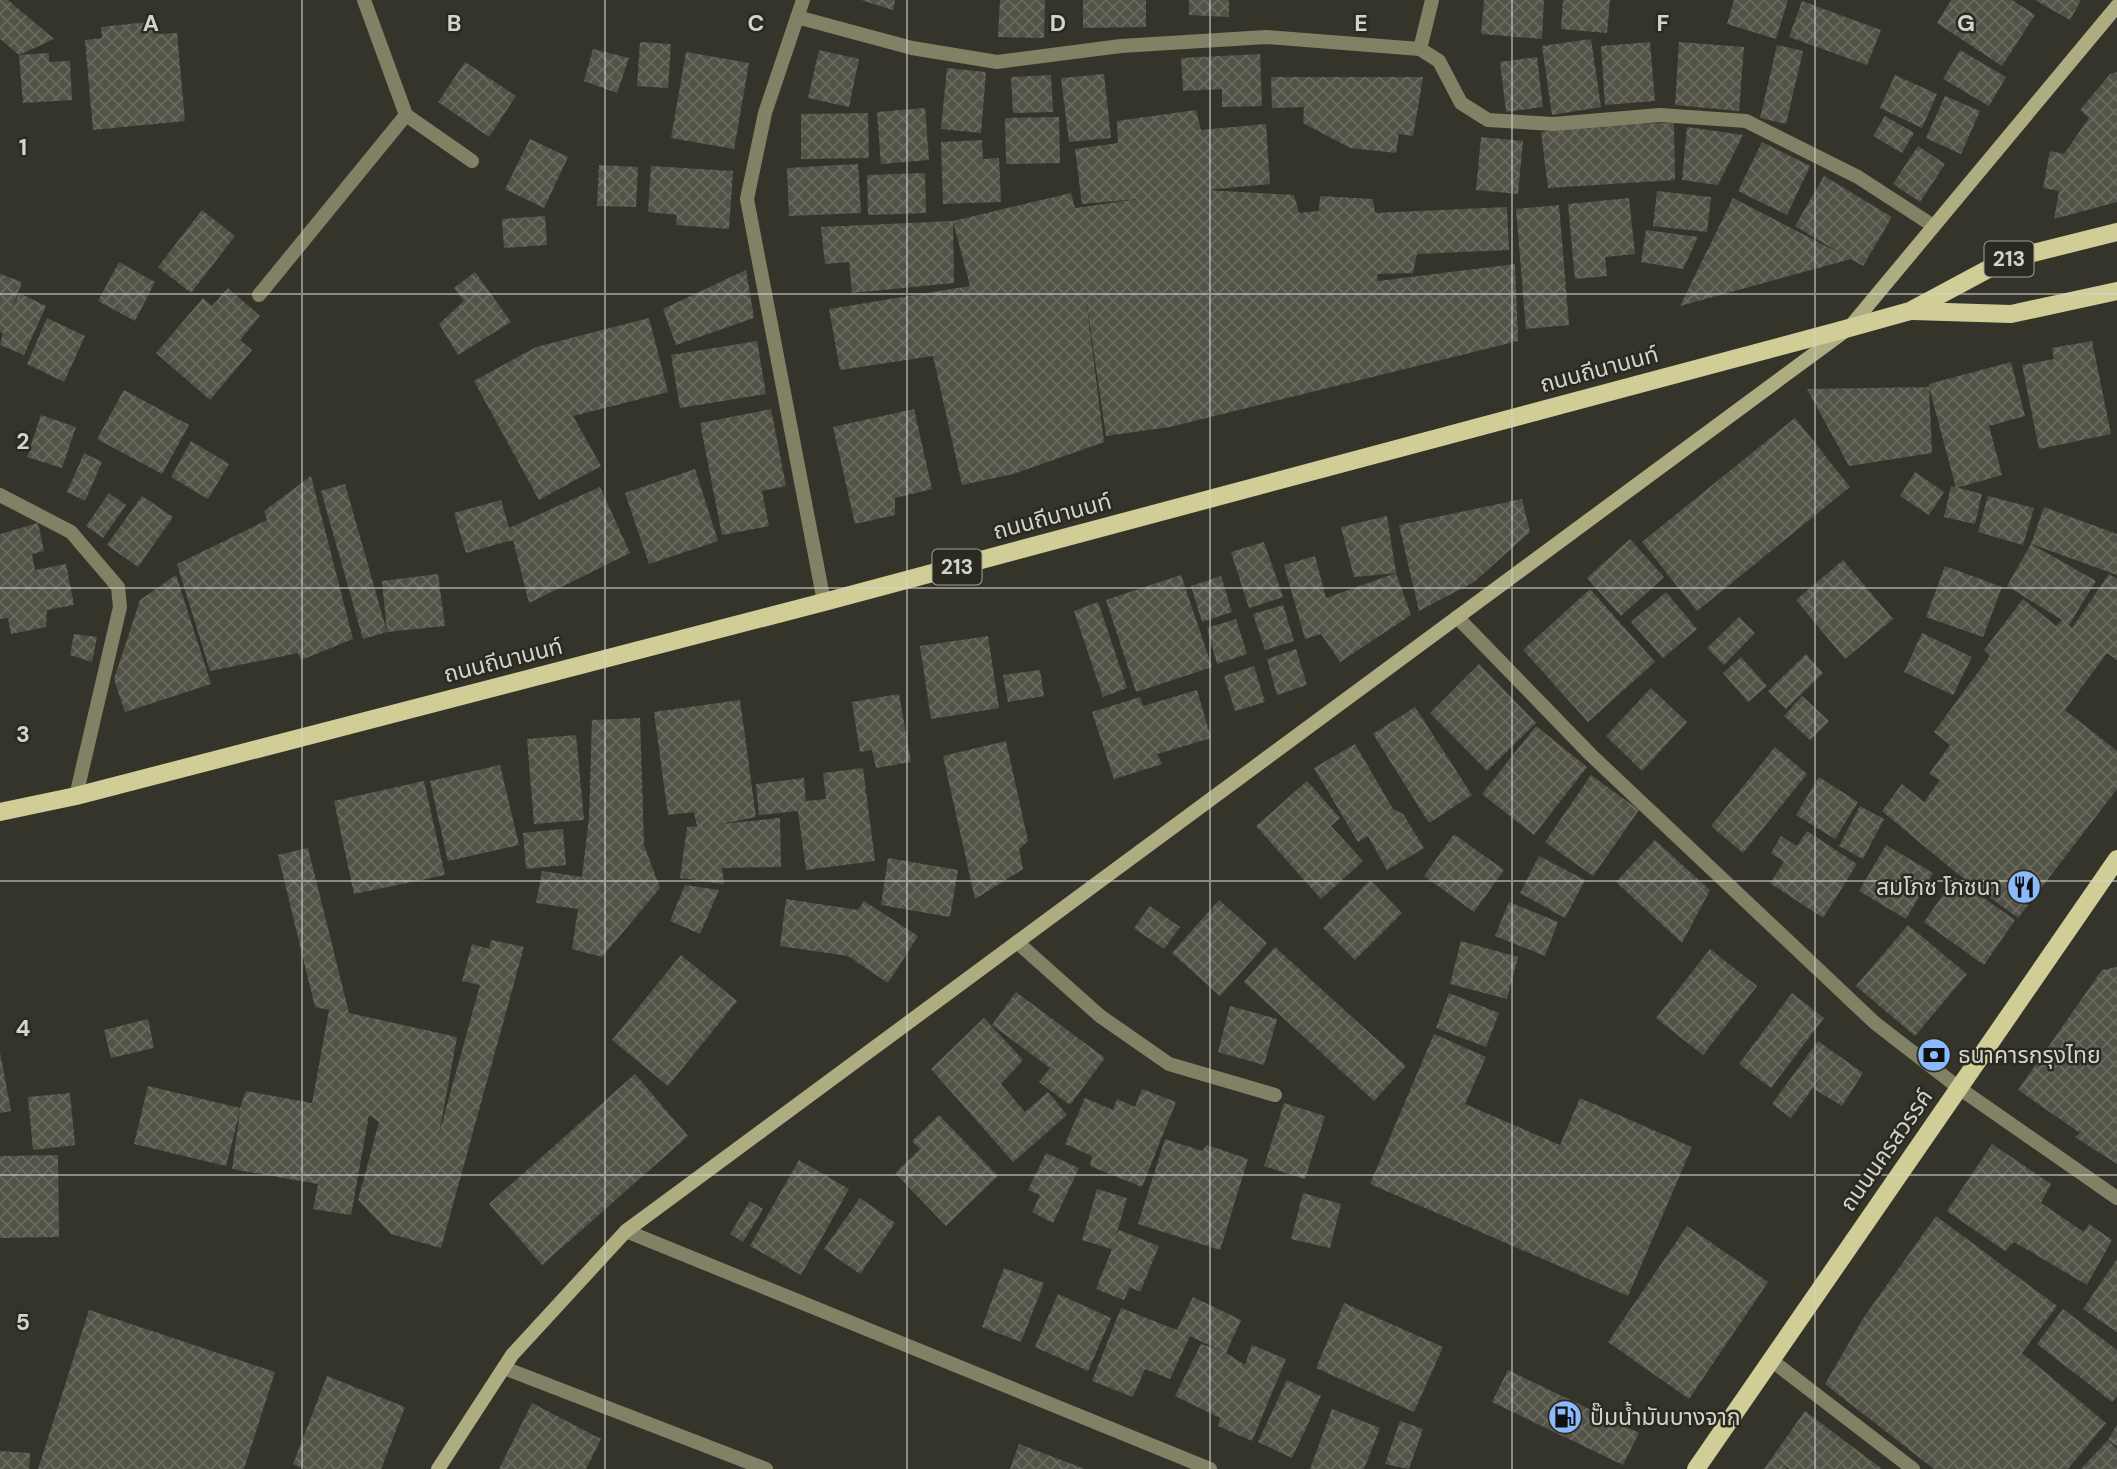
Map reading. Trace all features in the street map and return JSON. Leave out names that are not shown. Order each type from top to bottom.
[{"type":"main road","name":"ถนนถีนานนท์","points":[[0,812],[76,796],[824,602],[1849,328],[1910,310],[2005,261],[2117,232]]},
{"type":"main road","name":"ถนนถีนานนท์","points":[[1910,310],[2011,314],[2117,291]]},
{"type":"main road","name":"ถนนนครสวรรค์","points":[[1696,1469],[2117,859]]},
{"type":"street","points":[[364,0],[406,115],[472,161]]},
{"type":"street","points":[[803,0],[765,113],[747,199],[824,602]]},
{"type":"street","points":[[1420,49],[1432,0]]},
{"type":"street","points":[[438,1469],[503,1368],[626,1231],[1849,328],[1931,225],[2117,6]]},
{"type":"street","points":[[797,17],[912,48],[997,62],[1121,46],[1266,37],[1420,49],[1439,61],[1461,103],[1488,120],[1553,124],[1660,116],[1746,121],[1858,177],[1931,225]]},
{"type":"street","points":[[259,295],[406,115]]},
{"type":"street","points":[[0,495],[71,531],[118,587],[120,607],[76,796]]},
{"type":"street","points":[[1457,617],[1591,755],[1875,1023],[1959,1088],[2117,1198]]},
{"type":"street","points":[[1017,942],[1100,1016],[1169,1064],[1275,1095]]},
{"type":"street","points":[[626,1231],[1210,1469]]},
{"type":"street","points":[[1771,1360],[1913,1469]]},
{"type":"street","points":[[503,1368],[766,1469]]},
{"type":"building","points":[[0,0],[8,0],[54,39],[19,55],[0,39]]},
{"type":"building","points":[[861,0],[895,0],[893,10]]},
{"type":"building","points":[[1000,0],[1045,0],[1044,38],[998,37]]},
{"type":"building","points":[[1083,0],[1146,0],[1146,27],[1083,28]]},
{"type":"building","points":[[1189,0],[1229,0],[1229,17],[1189,15]]},
{"type":"building","points":[[1484,0],[1544,0],[1542,39],[1481,34]]},
{"type":"building","points":[[1563,0],[1610,0],[1607,33],[1561,29]]},
{"type":"building","points":[[1734,0],[1788,0],[1776,39],[1727,24]]},
{"type":"building","points":[[1951,0],[2012,0],[2035,15],[2002,66],[1937,23]]},
{"type":"building","points":[[2035,0],[2081,0],[2070,20]]},
{"type":"building","points":[[1802,1],[1881,30],[1867,65],[1789,37]]},
{"type":"building","points":[[157,21],[159,34],[177,33],[185,121],[93,130],[85,40],[102,38],[101,27]]},
{"type":"building","points":[[1591,39],[1601,107],[1552,115],[1542,46]]},
{"type":"building","points":[[640,42],[671,44],[668,88],[637,86]]},
{"type":"building","points":[[1650,42],[1655,101],[1605,105],[1601,46]]},
{"type":"building","points":[[1679,42],[1744,47],[1739,111],[1675,105]]},
{"type":"building","points":[[1777,45],[1803,51],[1786,124],[1760,118]]},
{"type":"building","points":[[593,49],[629,58],[617,93],[584,81]]},
{"type":"building","points":[[819,50],[859,59],[849,107],[808,98]]},
{"type":"building","points":[[1960,50],[2006,77],[1989,106],[1943,79]]},
{"type":"building","points":[[686,52],[749,63],[734,149],[671,138]]},
{"type":"building","points":[[49,53],[49,62],[70,61],[72,100],[23,103],[19,55]]},
{"type":"building","points":[[1260,54],[1262,106],[1222,107],[1222,89],[1183,91],[1181,58]]},
{"type":"building","points":[[1537,57],[1543,107],[1506,112],[1500,62]]},
{"type":"building","points":[[465,62],[516,96],[489,137],[438,102]]},
{"type":"building","points":[[947,68],[986,72],[981,133],[941,129]]},
{"type":"building","points":[[2117,72],[2117,202],[2054,219],[2059,191],[2043,188],[2050,151],[2064,154],[2089,118],[2080,110],[2110,74]]},
{"type":"building","points":[[1104,74],[1111,138],[1069,142],[1061,78]]},
{"type":"building","points":[[1051,75],[1053,112],[1013,113],[1011,77]]},
{"type":"building","points":[[1895,75],[1937,94],[1922,128],[1880,108]]},
{"type":"building","points":[[1271,77],[1423,77],[1413,136],[1399,134],[1396,153],[1350,148],[1303,123],[1304,107],[1272,108]]},
{"type":"building","points":[[1945,96],[1980,111],[1961,154],[1926,138]]},
{"type":"building","points":[[925,108],[929,160],[881,164],[877,112]]},
{"type":"building","points":[[1196,110],[1201,130],[1266,124],[1270,184],[1206,190],[1294,195],[1299,213],[1319,211],[1320,196],[1373,199],[1375,213],[1507,207],[1509,250],[1417,254],[1413,273],[1377,274],[1378,281],[1515,264],[1518,341],[1170,427],[1106,436],[1085,291],[1104,442],[1013,474],[962,485],[933,356],[840,370],[829,309],[970,286],[953,221],[1071,193],[1075,208],[1139,199],[1082,204],[1075,149],[1118,143],[1117,121]]},
{"type":"building","points":[[868,113],[869,158],[801,159],[801,114]]},
{"type":"building","points":[[1885,116],[1914,133],[1902,153],[1873,136]]},
{"type":"building","points":[[1059,117],[1060,163],[1006,164],[1005,118]]},
{"type":"building","points":[[1674,123],[1675,180],[1548,188],[1541,132],[1621,124]]},
{"type":"building","points":[[1687,127],[1743,135],[1718,185],[1682,180]]},
{"type":"building","points":[[1481,137],[1523,141],[1518,194],[1476,190]]},
{"type":"building","points":[[530,139],[568,157],[544,208],[505,189]]},
{"type":"building","points":[[982,140],[983,159],[999,158],[1001,202],[943,204],[941,142]]},
{"type":"building","points":[[1762,142],[1810,166],[1787,215],[1738,191]]},
{"type":"building","points":[[1918,146],[1945,164],[1920,202],[1893,184]]},
{"type":"building","points":[[858,164],[861,213],[789,216],[787,168]]},
{"type":"building","points":[[599,165],[638,167],[636,207],[597,206]]},
{"type":"building","points":[[651,166],[733,171],[729,229],[676,225],[677,215],[648,212]]},
{"type":"building","points":[[925,173],[926,213],[868,215],[867,175]]},
{"type":"building","points":[[1824,176],[1892,217],[1863,266],[1851,259],[1680,306],[1733,198],[1843,255],[1795,226]]},
{"type":"building","points":[[1657,191],[1711,197],[1707,232],[1653,226]]},
{"type":"building","points":[[1629,198],[1635,254],[1605,257],[1607,276],[1575,279],[1568,204]]},
{"type":"building","points":[[1559,205],[1569,325],[1526,329],[1516,209]]},
{"type":"building","points":[[202,210],[235,236],[191,293],[158,267]]},
{"type":"building","points":[[545,216],[547,245],[504,248],[502,219]]},
{"type":"building","points":[[953,221],[954,283],[852,293],[849,262],[825,264],[821,227]]},
{"type":"building","points":[[1646,230],[1698,237],[1683,269],[1641,262]]},
{"type":"building","points":[[119,262],[155,282],[135,321],[98,301]]},
{"type":"building","points":[[746,270],[754,318],[676,345],[663,309]]},
{"type":"building","points":[[475,272],[511,322],[458,355],[439,324],[464,301],[454,288]]},
{"type":"building","points":[[0,274],[22,282],[9,316],[19,293],[46,306],[24,355],[0,345],[3,333],[0,332]]},
{"type":"building","points":[[228,288],[260,316],[240,340],[252,350],[210,400],[156,353],[203,298],[212,306]]},
{"type":"building","points":[[47,318],[85,336],[64,382],[27,364]]},
{"type":"building","points":[[649,318],[668,392],[573,416],[601,466],[539,500],[474,381],[536,347]]},
{"type":"building","points":[[757,341],[766,394],[680,408],[671,355]]},
{"type":"building","points":[[2092,341],[2111,434],[2039,449],[2022,365],[2054,359],[2052,348]]},
{"type":"building","points":[[2011,362],[2025,416],[1989,426],[2002,475],[1956,488],[1929,384]]},
{"type":"building","points":[[1929,387],[1932,453],[1849,466],[1807,389]]},
{"type":"building","points":[[124,390],[189,425],[162,474],[97,439]]},
{"type":"building","points":[[771,409],[786,486],[762,491],[769,526],[722,535],[700,423]]},
{"type":"building","points":[[914,409],[932,489],[895,498],[895,515],[855,524],[833,427]]},
{"type":"building","points":[[41,415],[76,427],[62,468],[27,457]]},
{"type":"building","points":[[1795,418],[1850,487],[1697,611],[1642,542]]},
{"type":"building","points":[[191,441],[229,464],[208,499],[171,477]]},
{"type":"building","points":[[84,453],[102,462],[85,501],[67,492]]},
{"type":"building","points":[[695,469],[718,541],[649,564],[625,493]]},
{"type":"building","points":[[1915,472],[1944,492],[1929,515],[1900,496]]},
{"type":"building","points":[[311,476],[353,639],[301,660],[298,653],[210,671],[177,564],[267,520],[264,511]]},
{"type":"building","points":[[345,484],[387,632],[363,639],[321,491]]},
{"type":"building","points":[[1951,486],[1982,494],[1975,524],[1944,517]]},
{"type":"building","points":[[600,487],[630,553],[529,603],[513,540],[466,553],[454,513],[501,500],[509,528]]},
{"type":"building","points":[[109,493],[126,505],[103,538],[86,526]]},
{"type":"building","points":[[142,496],[173,517],[138,567],[107,545]]},
{"type":"building","points":[[1988,496],[2034,508],[2023,545],[1978,532]]},
{"type":"building","points":[[1522,499],[1530,532],[1474,582],[1419,611],[1399,525]]},
{"type":"building","points":[[2044,507],[2117,534],[2117,575],[2031,544]]},
{"type":"building","points":[[1387,516],[1396,573],[1354,577],[1341,527]]},
{"type":"building","points":[[38,523],[44,551],[32,554],[35,570],[66,564],[74,605],[47,610],[46,627],[11,634],[8,618],[0,619],[0,534]]},
{"type":"building","points":[[1630,539],[1664,577],[1621,616],[1587,578]]},
{"type":"building","points":[[1264,542],[1283,597],[1249,608],[1231,552]]},
{"type":"building","points":[[2031,544],[2096,581],[2069,625],[2072,628],[2109,574],[2117,579],[2117,660],[2107,653],[2065,710],[2117,751],[2117,789],[2018,918],[1954,871],[1882,811],[1902,784],[1924,802],[1940,780],[1929,774],[1950,745],[1934,732],[1990,656],[1984,650],[2023,599],[2056,626],[2062,620],[2007,586]]},
{"type":"building","points":[[1315,556],[1326,598],[1396,573],[1411,615],[1340,662],[1321,634],[1305,639],[1284,565]]},
{"type":"building","points":[[1843,560],[1893,619],[1845,659],[1796,600]]},
{"type":"building","points":[[1945,566],[2002,587],[1983,637],[1926,617]]},
{"type":"building","points":[[438,574],[445,626],[387,632],[382,581]]},
{"type":"building","points":[[176,575],[211,684],[125,712],[114,679],[140,600]]},
{"type":"building","points":[[1181,575],[1212,667],[1136,692],[1106,600]]},
{"type":"building","points":[[1221,576],[1232,612],[1202,622],[1191,586]]},
{"type":"building","points":[[1590,589],[1655,662],[1588,722],[1523,650]]},
{"type":"building","points":[[1666,592],[1697,629],[1663,658],[1631,622]]},
{"type":"building","points":[[1098,602],[1127,688],[1103,697],[1074,611]]},
{"type":"building","points":[[1283,605],[1294,641],[1265,650],[1253,614]]},
{"type":"building","points":[[1739,617],[1755,633],[1724,665],[1707,648]]},
{"type":"building","points":[[1236,619],[1247,654],[1217,664],[1207,628]]},
{"type":"building","points":[[1922,633],[1972,657],[1953,695],[1904,672]]},
{"type":"building","points":[[74,634],[97,637],[92,662],[70,655]]},
{"type":"building","points":[[988,636],[999,708],[931,719],[920,646]]},
{"type":"building","points":[[1296,649],[1307,685],[1277,695],[1267,659]]},
{"type":"building","points":[[1806,654],[1823,673],[1786,709],[1768,691]]},
{"type":"building","points":[[1741,657],[1767,686],[1748,702],[1723,673]]},
{"type":"building","points":[[1479,664],[1536,723],[1487,771],[1430,713]]},
{"type":"building","points":[[1254,666],[1265,702],[1235,711],[1224,676]]},
{"type":"building","points":[[1040,670],[1044,696],[1008,702],[1003,675]]},
{"type":"building","points":[[1651,688],[1687,722],[1642,771],[1606,736]]},
{"type":"building","points":[[1197,690],[1211,738],[1157,754],[1162,764],[1114,779],[1092,712],[1140,697],[1143,706]]},
{"type":"building","points":[[899,694],[911,762],[876,768],[872,750],[860,752],[852,702]]},
{"type":"building","points":[[1802,696],[1829,721],[1810,740],[1784,716]]},
{"type":"building","points":[[740,700],[756,817],[721,824],[780,818],[781,867],[722,868],[724,884],[680,878],[687,827],[697,826],[694,812],[668,815],[654,712]]},
{"type":"building","points":[[1415,707],[1472,795],[1429,823],[1373,734]]},
{"type":"building","points":[[640,718],[644,845],[660,888],[602,957],[572,949],[578,909],[536,903],[542,871],[582,877],[589,817],[592,720]]},
{"type":"building","points":[[1536,726],[1587,767],[1534,835],[1482,794]]},
{"type":"building","points":[[576,735],[584,820],[534,824],[527,739]]},
{"type":"building","points":[[1006,741],[1028,841],[1019,849],[1023,869],[975,899],[943,756]]},
{"type":"building","points":[[1355,744],[1393,809],[1403,814],[1424,848],[1387,870],[1368,836],[1358,842],[1314,768]]},
{"type":"building","points":[[1775,747],[1807,774],[1743,853],[1711,826]]},
{"type":"building","points":[[500,765],[519,845],[448,861],[430,781]]},
{"type":"building","points":[[863,768],[875,861],[806,870],[798,811],[759,815],[756,784],[804,778],[806,801],[826,799],[823,773]]},
{"type":"building","points":[[1591,775],[1639,810],[1593,876],[1545,842]]},
{"type":"building","points":[[1819,777],[1858,802],[1835,839],[1796,815]]},
{"type":"building","points":[[424,781],[445,875],[354,894],[334,801]]},
{"type":"building","points":[[1307,781],[1340,818],[1331,826],[1363,861],[1321,899],[1256,826]]},
{"type":"building","points":[[1860,806],[1884,819],[1863,859],[1839,846]]},
{"type":"building","points":[[563,829],[566,865],[526,869],[523,833]]},
{"type":"building","points":[[1807,831],[1857,864],[1823,918],[1770,883],[1784,862],[1771,853],[1781,836],[1797,846]]},
{"type":"building","points":[[1454,834],[1504,870],[1474,912],[1424,876]]},
{"type":"building","points":[[1655,840],[1710,890],[1682,943],[1616,882]]},
{"type":"building","points":[[1886,845],[1933,873],[1906,919],[1859,891]]},
{"type":"building","points":[[308,848],[349,1013],[457,1037],[439,1134],[480,985],[462,981],[472,944],[489,949],[491,940],[524,947],[441,1248],[391,1234],[358,1200],[379,1122],[369,1115],[351,1215],[313,1209],[318,1184],[232,1169],[240,1111],[226,1166],[134,1144],[148,1086],[240,1108],[246,1091],[312,1103],[329,1010],[315,1007],[278,855]]},
{"type":"building","points":[[1539,856],[1585,880],[1565,918],[1520,893]]},
{"type":"building","points":[[888,858],[958,870],[950,917],[881,905]]},
{"type":"building","points":[[1955,878],[2015,920],[1984,965],[1924,922]]},
{"type":"building","points":[[1370,880],[1402,913],[1355,960],[1323,928]]},
{"type":"building","points":[[685,885],[719,890],[700,934],[670,921]]},
{"type":"building","points":[[786,899],[858,910],[864,901],[918,936],[888,983],[848,956],[780,946]]},
{"type":"building","points":[[1219,900],[1267,943],[1220,996],[1172,953]]},
{"type":"building","points":[[1509,902],[1558,922],[1545,956],[1495,936]]},
{"type":"building","points":[[1150,906],[1180,927],[1164,949],[1134,928]]},
{"type":"building","points":[[1908,925],[1967,974],[1915,1036],[1856,986]]},
{"type":"building","points":[[1461,941],[1518,957],[1507,999],[1450,984]]},
{"type":"building","points":[[1275,947],[1406,1066],[1374,1101],[1244,982]]},
{"type":"building","points":[[1710,949],[1757,986],[1703,1055],[1656,1018]]},
{"type":"building","points":[[681,955],[737,1001],[668,1086],[612,1040]]},
{"type":"building","points":[[2117,967],[2117,1164],[2075,1137],[2080,1133],[2018,1090],[2102,970]]},
{"type":"building","points":[[1016,992],[1105,1058],[1070,1105],[1039,1082],[1050,1068],[992,1025]]},
{"type":"building","points":[[1449,993],[1499,1013],[1486,1047],[1436,1028]]},
{"type":"building","points":[[1792,993],[1824,1018],[1771,1088],[1739,1064]]},
{"type":"building","points":[[1230,1006],[1277,1019],[1264,1065],[1218,1052]]},
{"type":"building","points":[[984,1018],[1023,1060],[1001,1084],[1025,1112],[1048,1092],[1067,1115],[1013,1162],[931,1069]]},
{"type":"building","points":[[148,1019],[154,1048],[111,1058],[104,1030]]},
{"type":"building","points":[[1434,1034],[1486,1057],[1465,1104],[1560,1145],[1580,1098],[1692,1147],[1628,1296],[1370,1184]]},
{"type":"building","points":[[1818,1041],[1863,1073],[1842,1106],[1814,1089],[1821,1077],[1791,1118],[1772,1104]]},
{"type":"building","points":[[0,1052],[11,1111],[0,1113]]},
{"type":"building","points":[[635,1074],[688,1136],[542,1265],[489,1204]]},
{"type":"building","points":[[1142,1089],[1176,1102],[1142,1187],[1090,1166],[1092,1156],[1065,1144],[1085,1098],[1113,1110],[1117,1099],[1135,1107]]},
{"type":"building","points":[[70,1093],[75,1145],[33,1150],[28,1097]]},
{"type":"building","points":[[1284,1103],[1325,1116],[1305,1179],[1264,1166]]},
{"type":"building","points":[[939,1115],[998,1176],[946,1226],[895,1173],[920,1149],[912,1141]]},
{"type":"building","points":[[1165,1139],[1202,1151],[1207,1145],[1248,1159],[1220,1250],[1138,1224]]},
{"type":"building","points":[[1992,1144],[2051,1184],[2041,1203],[2084,1232],[2089,1224],[2112,1240],[2087,1285],[2014,1242],[2005,1251],[1947,1211]]},
{"type":"building","points":[[1046,1153],[1079,1168],[1053,1223],[1032,1212],[1040,1195],[1028,1190]]},
{"type":"building","points":[[58,1155],[59,1237],[0,1238],[0,1156]]},
{"type":"building","points":[[799,1160],[849,1189],[801,1275],[750,1246]]},
{"type":"building","points":[[1097,1189],[1127,1198],[1115,1239],[1119,1230],[1159,1246],[1140,1292],[1130,1287],[1124,1300],[1096,1289],[1112,1249],[1082,1240]]},
{"type":"building","points":[[1303,1193],[1341,1204],[1330,1248],[1291,1239]]},
{"type":"building","points":[[860,1198],[895,1223],[860,1274],[824,1249]]},
{"type":"building","points":[[750,1201],[763,1209],[743,1242],[730,1234]]},
{"type":"building","points":[[1936,1216],[2057,1306],[2022,1353],[2106,1423],[2068,1469],[1934,1469],[1825,1384],[1864,1317]]},
{"type":"building","points":[[1687,1226],[1768,1282],[1689,1399],[1608,1342]]},
{"type":"building","points":[[2117,1259],[2117,1332],[2083,1309]]},
{"type":"building","points":[[1004,1268],[1044,1283],[1021,1342],[982,1327]]},
{"type":"building","points":[[1058,1294],[1111,1318],[1088,1371],[1035,1347]]},
{"type":"building","points":[[1193,1297],[1241,1320],[1226,1353],[1245,1365],[1252,1345],[1286,1359],[1252,1441],[1218,1426],[1220,1418],[1175,1396],[1201,1344],[1221,1351],[1190,1336],[1170,1379],[1145,1369],[1133,1397],[1092,1381],[1121,1308],[1177,1330]]},
{"type":"building","points":[[1344,1303],[1443,1347],[1414,1412],[1316,1368]]},
{"type":"building","points":[[2063,1309],[2117,1350],[2117,1396],[2112,1402],[2037,1344]]},
{"type":"building","points":[[89,1310],[275,1372],[244,1469],[38,1469]]},
{"type":"building","name":"ปั๊มน้ำมันบางจาก","points":[[1508,1370],[1639,1433],[1623,1465],[1492,1402]]},
{"type":"building","points":[[327,1376],[405,1407],[381,1469],[305,1469],[293,1464]]},
{"type":"building","points":[[1287,1380],[1321,1396],[1292,1458],[1258,1442]]},
{"type":"building","points":[[532,1403],[601,1439],[586,1469],[499,1469]]},
{"type":"building","points":[[1332,1409],[1380,1428],[1364,1469],[1310,1469]]},
{"type":"building","points":[[1805,1411],[1882,1469],[1789,1469],[1777,1460],[1787,1469],[1764,1469]]},
{"type":"building","points":[[1400,1421],[1423,1429],[1409,1469],[1385,1464]]},
{"type":"building","points":[[2117,1425],[2117,1446],[2108,1440]]},
{"type":"building","points":[[2108,1440],[2117,1449],[2117,1469],[2081,1469]]},
{"type":"building","points":[[1019,1444],[1085,1469],[1010,1469]]},
{"type":"building","points":[[0,1451],[30,1453],[29,1469],[0,1469]]},
{"type":"place","name":"สมโภช โภชนา","points":[[2024,887]]},
{"type":"place","name":"ธนาคารกรุงไทย","points":[[1934,1055]]},
{"type":"place","name":"ปั๊มน้ำมันบางจาก","points":[[1565,1417]]}]
